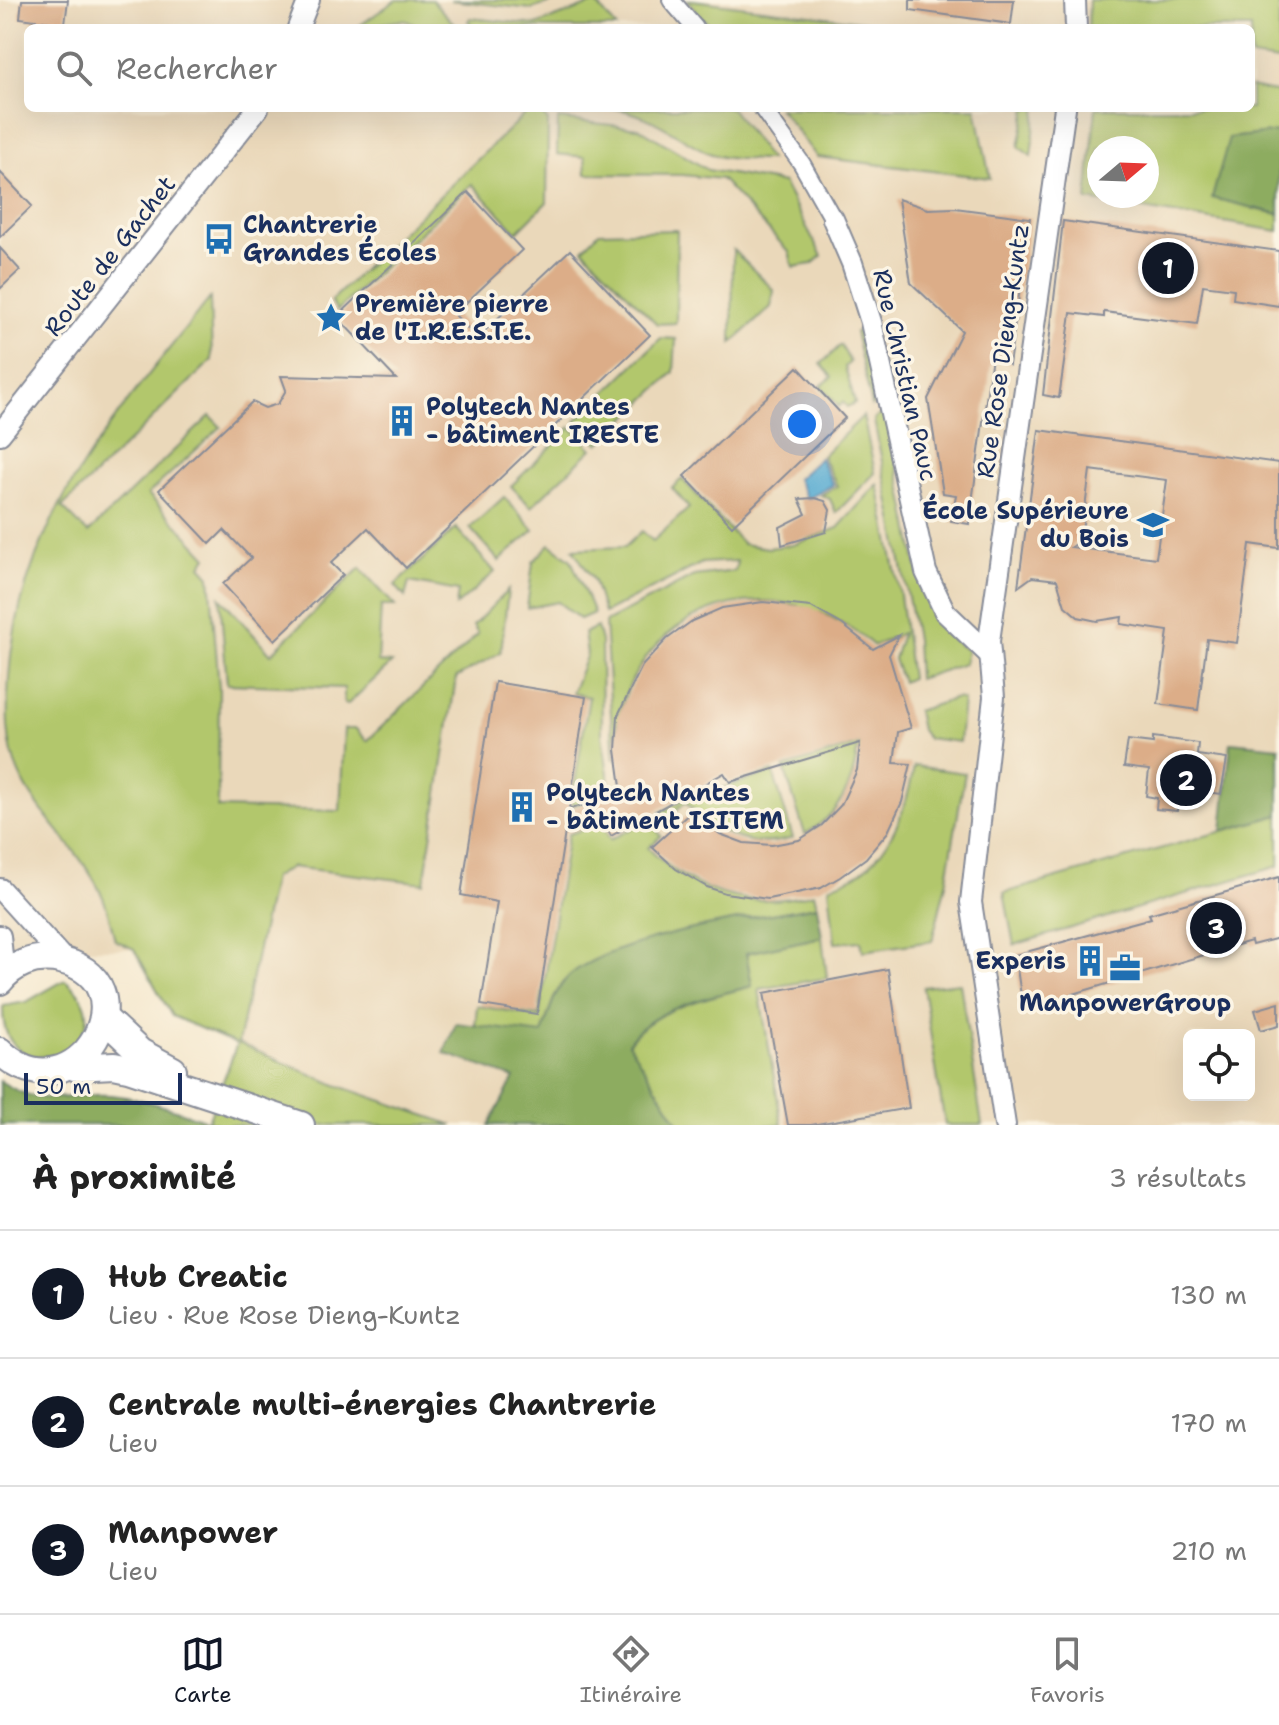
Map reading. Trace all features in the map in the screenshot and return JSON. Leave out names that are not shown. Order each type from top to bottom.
[{"type":"street","points":[[300,24],[309,0]]},
{"type":"street","points":[[671,0],[692,24]]},
{"type":"street","points":[[1075,0],[1076,24]]},
{"type":"street","name":"Route de Gachet","points":[[0,434],[255,112]]},
{"type":"street","name":"Rue Christian Pauc","points":[[765,112],[802,164],[833,219],[852,263],[871,322],[926,572],[945,612],[989,654]]},
{"type":"street","name":"Rue Rose Dieng-Kuntz","points":[[1005,1125],[971,902],[994,697],[989,654],[1064,112]]},
{"type":"street","points":[[0,889],[66,962],[91,980],[102,1003],[104,1018],[93,1051],[75,1067]]},
{"type":"street","points":[[0,936],[2,979],[33,960],[66,962]]},
{"type":"street","points":[[104,1018],[140,1052],[229,1100]]},
{"type":"street","points":[[0,1052],[17,1066],[36,1074],[56,1073],[75,1067],[114,1065],[301,1125]]},
{"type":"shaded area","points":[[0,0],[1279,0],[1279,93],[1255,88],[1255,24],[24,24],[24,112],[1096,112],[1093,136],[1087,136],[1087,208],[1132,208],[1279,231],[1279,1125],[453,1125],[336,1085],[172,1016],[133,949],[0,949]]},
{"type":"green space","points":[[396,0],[432,0],[454,24],[414,24],[403,20],[362,24]]},
{"type":"green space","points":[[450,0],[561,0],[531,9]]},
{"type":"green space","points":[[687,0],[881,24],[708,24]]},
{"type":"green space","points":[[1089,0],[1279,0],[1279,61],[1255,58],[1255,24],[1088,24]]},
{"type":"green space","points":[[596,3],[614,24],[539,24]]},
{"type":"green space","points":[[470,18],[527,24],[471,24],[468,21]]},
{"type":"green space","points":[[1255,88],[1279,93],[1279,132],[1229,138],[1253,209],[1279,214],[1279,231],[1137,208],[1159,208],[1159,136],[1093,136],[1096,112],[1255,112]]},
{"type":"green space","points":[[527,112],[540,112],[548,121],[547,202],[517,232],[472,184],[337,311],[331,301]]},
{"type":"green space","points":[[630,112],[734,112],[770,160],[714,155]]},
{"type":"green space","points":[[782,112],[977,112],[990,178],[817,157]]},
{"type":"green space","points":[[1026,112],[1036,112],[1031,156],[1019,147]]},
{"type":"green space","points":[[558,119],[639,128],[708,170],[783,183],[822,256],[812,264],[793,267],[789,252],[721,179],[683,175],[586,174],[585,157],[557,154]]},
{"type":"green space","points":[[1279,132],[1279,214],[1212,198],[1229,138]]},
{"type":"green space","points":[[677,230],[676,323],[657,324],[583,249],[599,232]]},
{"type":"green space","points":[[733,250],[774,290],[771,307],[732,343]]},
{"type":"green space","points":[[210,298],[212,360],[62,507],[88,533],[210,416],[221,427],[148,494],[207,557],[201,566],[210,576],[219,687],[218,808],[340,811],[344,729],[356,729],[367,741],[478,634],[473,626],[508,590],[501,652],[456,678],[424,883],[291,867],[273,878],[238,1043],[336,1085],[453,1125],[220,1125],[208,1121],[237,1044],[172,1016],[134,949],[115,940],[106,904],[92,877],[37,804],[14,762],[8,726],[8,701],[17,620],[32,568],[52,519],[78,472],[108,428]]},
{"type":"green space","points":[[868,329],[883,395],[872,406],[855,332]]},
{"type":"green space","points":[[661,338],[676,339],[674,372],[599,444],[576,421]]},
{"type":"green space","points":[[841,345],[850,362],[845,367],[855,403],[847,407],[843,402],[839,407],[821,386],[832,377],[821,364]]},
{"type":"green space","points":[[886,408],[919,576],[944,633],[967,651],[964,664],[918,679],[916,639],[874,420]]},
{"type":"green space","points":[[863,416],[875,473],[836,513],[830,499],[821,495],[837,486],[822,456]]},
{"type":"green space","points":[[571,427],[592,449],[531,507],[511,486]]},
{"type":"green space","points":[[682,479],[743,544],[768,548],[793,545],[838,528],[878,484],[900,595],[911,678],[902,682],[894,659],[902,633],[874,646],[832,618],[788,603],[745,602],[704,613],[668,635],[640,667],[621,709],[614,760],[605,622],[694,576],[735,571],[737,561],[702,563],[604,613],[594,581],[573,549],[625,547],[642,531],[653,541],[689,508],[672,488]]},
{"type":"green space","points":[[504,497],[534,530],[499,561],[470,528]]},
{"type":"green space","points":[[456,528],[495,572],[456,606],[458,591],[409,582],[405,597],[395,585]]},
{"type":"green space","points":[[550,544],[571,560],[594,613],[580,619],[558,602],[527,608],[533,562]]},
{"type":"green space","points":[[360,568],[395,606],[381,606],[378,662],[392,663],[348,704],[344,703],[344,688],[227,684],[220,597],[271,654]]},
{"type":"green space","points":[[597,627],[601,641],[602,735],[611,793],[571,806],[589,697],[572,693],[587,654],[584,633]]},
{"type":"green space","points":[[956,698],[963,700],[959,742],[927,738],[921,730],[917,711]]},
{"type":"green space","points":[[873,740],[874,751],[857,751],[852,777],[842,800],[826,819],[805,834],[784,768]]},
{"type":"green space","points":[[1231,742],[1279,747],[1279,815],[1222,831]]},
{"type":"green space","points":[[914,766],[965,773],[946,884],[932,941],[863,951],[861,941],[835,943],[829,887],[859,873],[881,852],[903,810]]},
{"type":"green space","points":[[773,772],[793,838],[762,842],[734,837],[709,823],[686,802],[665,819],[660,813],[683,800]]},
{"type":"green space","points":[[1279,815],[1279,866],[1014,945],[1004,893]]},
{"type":"green space","points":[[649,819],[661,836],[648,848],[684,877],[704,887],[746,899],[791,898],[814,893],[817,906],[657,938],[597,959],[575,971],[562,984],[553,1000],[542,1035],[475,1026],[477,1006],[539,1016],[568,834],[602,824],[610,840]]},
{"type":"green space","points":[[817,906],[822,937],[746,953],[752,986],[668,1012],[639,1030],[628,1043],[680,1125],[489,1125],[514,1078],[444,1053],[456,1023],[542,1034],[562,984],[575,971],[597,959],[657,938]]},
{"type":"green space","points":[[822,937],[827,978],[759,989],[782,1125],[680,1125],[628,1044],[639,1031],[668,1012],[752,986],[746,953]]},
{"type":"green space","points":[[65,980],[84,1002],[87,1023],[78,1040],[61,1052],[41,1057],[22,1052],[8,1035],[3,1006],[26,1002]]},
{"type":"green space","points":[[960,983],[982,1125],[945,1125],[923,987]]},
{"type":"green space","points":[[0,1081],[17,1091],[46,1098],[102,1095],[132,1098],[220,1125],[0,1125]]},
{"type":"water","points":[[820,458],[833,485],[807,499],[797,479]]},
{"type":"building","points":[[22,0],[68,0],[65,24],[20,18]]},
{"type":"building","points":[[910,0],[1014,0],[1011,24],[910,10]]},
{"type":"building","points":[[0,172],[32,206],[0,237]]},
{"type":"building","name":"Polytech Nantes - bâtiment IRESTE","points":[[468,192],[522,250],[454,314],[477,338],[570,250],[650,335],[406,568],[368,528],[331,563],[343,575],[275,640],[223,584],[251,558],[224,530],[210,544],[159,490],[252,402],[265,408],[278,404],[286,390],[281,376],[396,379],[337,317]]},
{"type":"building","points":[[898,199],[928,209],[955,208],[1030,218],[1009,365],[993,349],[969,524],[951,521],[956,495],[943,493],[928,399],[962,331],[911,283]]},
{"type":"building","points":[[1063,221],[1279,251],[1279,306],[1233,299],[1234,289],[1203,285],[1197,324],[1104,312],[1104,317],[1071,313],[1059,398],[1043,395]]},
{"type":"building","points":[[0,248],[20,270],[0,289]]},
{"type":"building","points":[[798,367],[845,418],[732,526],[684,476]]},
{"type":"building","name":"École Supérieure du Bois","points":[[1039,430],[1279,463],[1279,548],[1250,544],[1237,643],[1207,639],[1198,710],[1158,704],[1168,631],[1121,624],[1122,617],[1097,621],[1078,617],[1065,606],[1057,580],[1032,577],[1018,587]],"holes":[[[1090,470],[1167,480],[1156,558],[1071,547],[1081,539]]]},
{"type":"building","points":[[799,499],[825,501],[830,510],[826,532],[782,545],[780,527],[806,514]]},
{"type":"building","name":"Polytech Nantes - bâtiment ISITEM","points":[[763,602],[811,607],[843,625],[873,649],[899,635],[889,655],[911,728],[898,732],[894,763],[911,764],[902,802],[888,832],[866,858],[821,888],[768,899],[725,893],[707,887],[676,869],[652,847],[692,811],[720,834],[744,843],[772,845],[799,840],[822,825],[841,805],[857,770],[860,743],[730,782],[724,773],[611,836],[603,822],[565,832],[537,1014],[481,1005],[497,902],[461,895],[495,682],[586,697],[569,809],[622,794],[616,750],[618,715],[642,666],[667,639],[692,621],[722,608]]},
{"type":"building","points":[[1153,737],[1198,743],[1197,755],[1227,759],[1221,794],[1192,790],[1190,802],[1179,801],[1177,811],[1156,809],[1157,798],[1146,796],[1149,770],[1124,767],[1128,740],[1153,743]]},
{"type":"building","points":[[1279,877],[1279,938],[1252,945],[1251,941],[1023,1009],[1015,955],[1151,918],[1149,914]]},
{"type":"building","points":[[888,969],[909,1108],[811,1125],[788,1125],[764,993]]},
{"type":"building","points":[[1279,1003],[1279,1025],[1261,1030],[1255,1010]]},
{"type":"place","name":"Chantrerie Grandes Écoles","points":[[219,239]]},
{"type":"place","name":"Hub Creatic","points":[[1168,268]]},
{"type":"place","name":"Première pierre de l'I.R.E.S.T.E.","points":[[331,318]]},
{"type":"place","name":"Polytech Nantes - bâtiment IRESTE","points":[[402,421]]},
{"type":"place","name":"École Supérieure du Bois","points":[[1153,525]]},
{"type":"place","name":"Centrale multi-énergies Chantrerie","points":[[1186,780]]},
{"type":"place","name":"Polytech Nantes - bâtiment ISITEM","points":[[522,807]]},
{"type":"place","name":"Manpower","points":[[1216,928]]},
{"type":"place","name":"Experis","points":[[1090,961]]},
{"type":"place","name":"ManpowerGroup","points":[[1125,968]]}]
